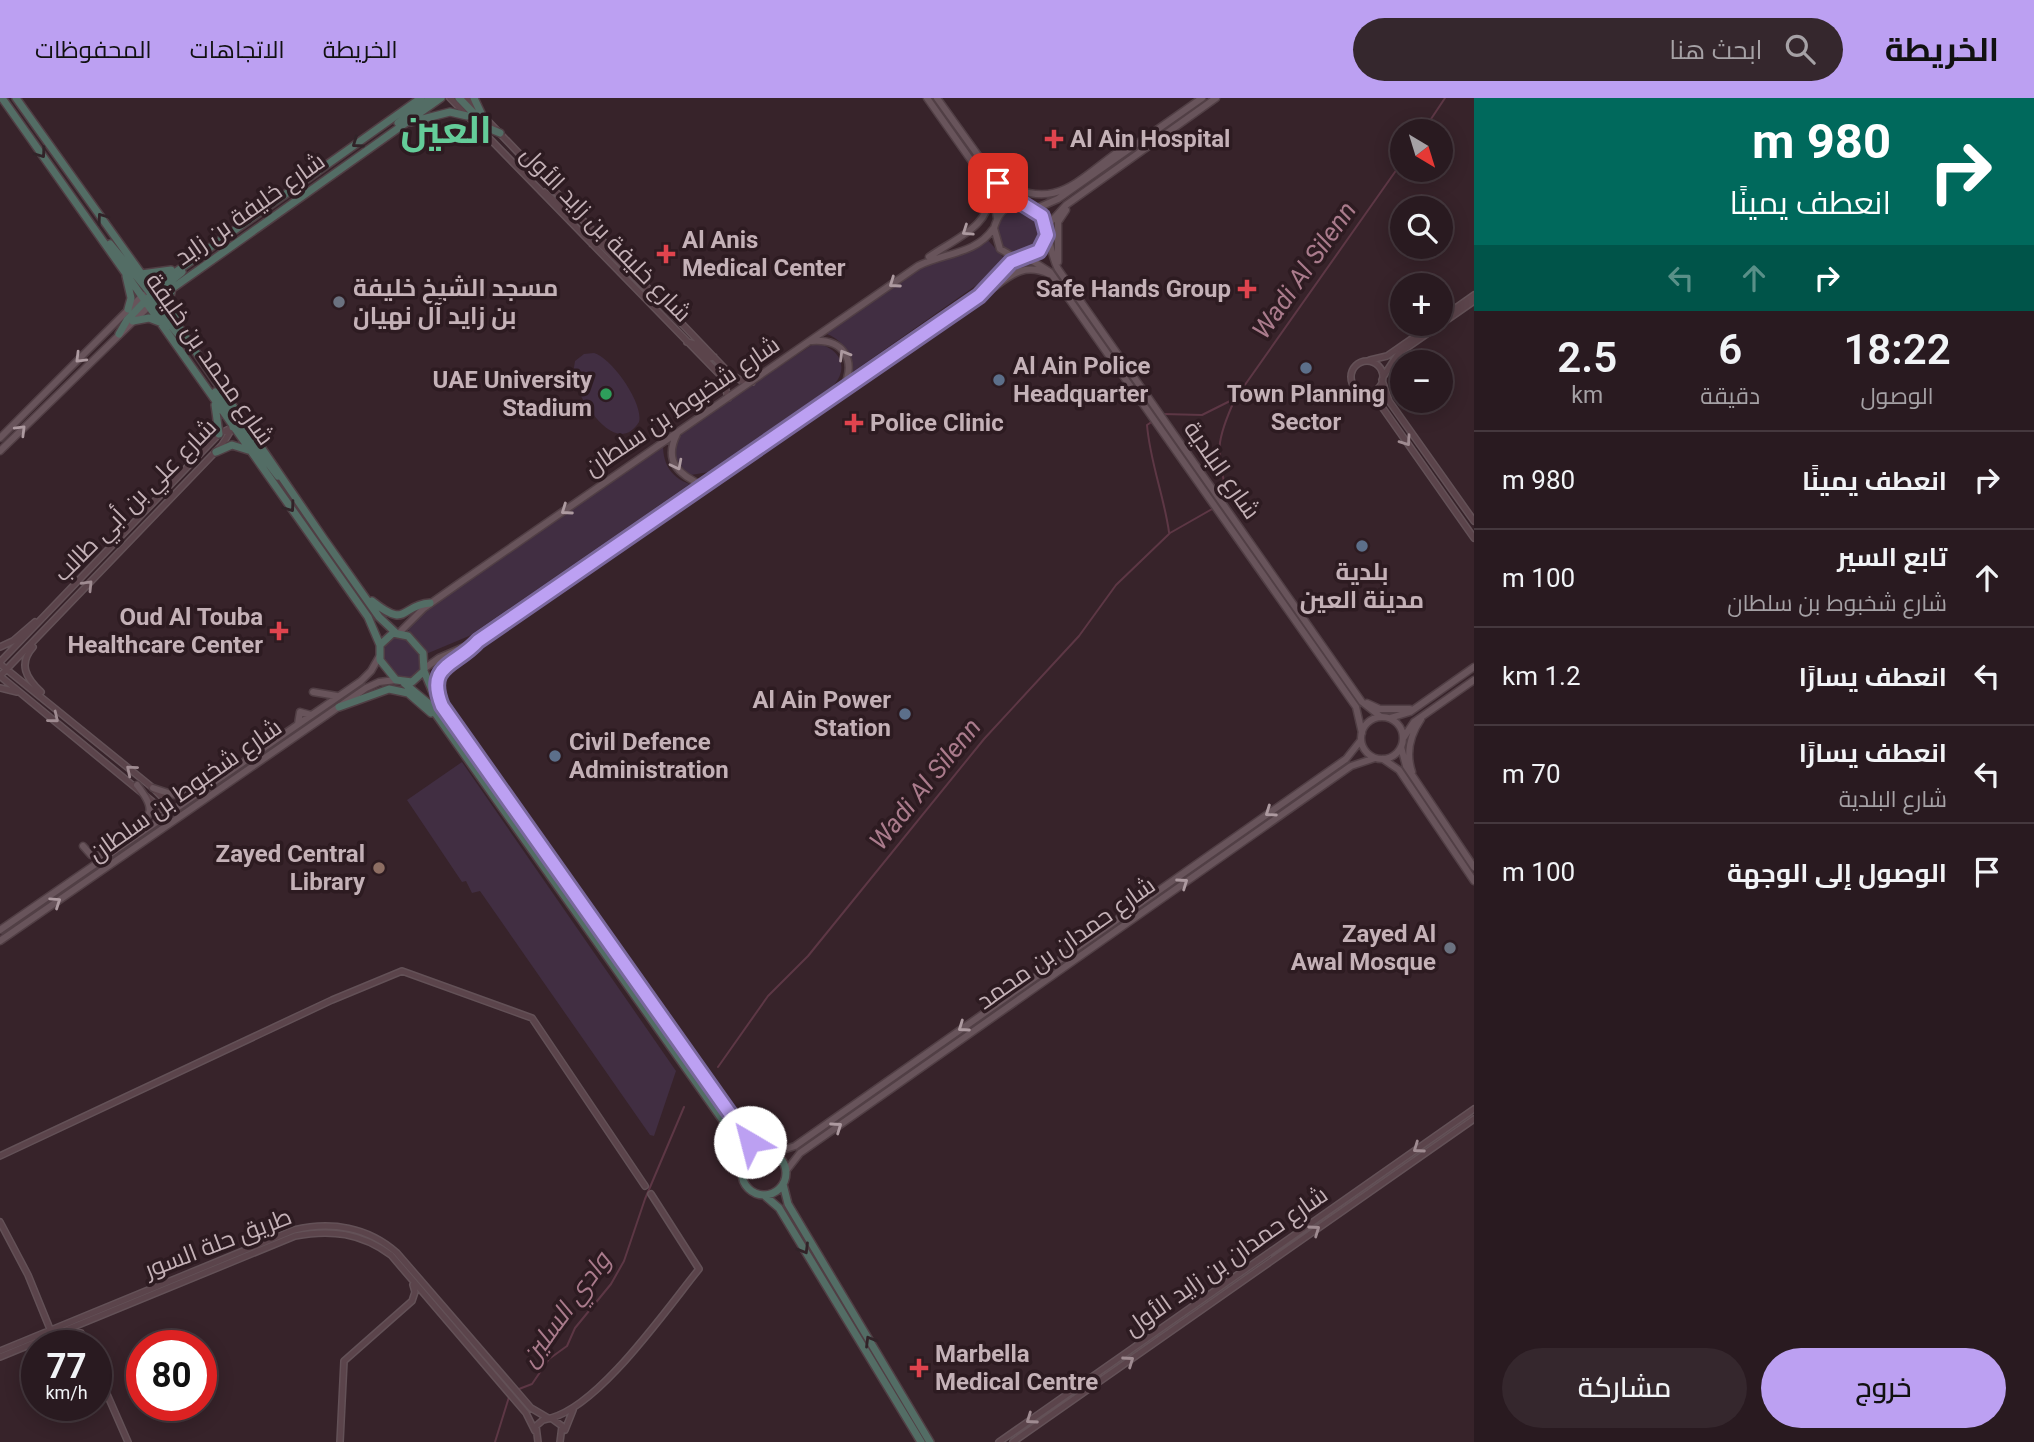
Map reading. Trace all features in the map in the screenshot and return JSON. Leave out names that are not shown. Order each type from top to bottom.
[{"type":"highway","name":"شارع محمد بن خليفة","points":[[2,98],[124,268],[177,324],[365,597],[398,633]]},
{"type":"highway","name":"شارع محمد بن خليفة","points":[[13,98],[141,274],[163,324],[368,617],[380,645]]},
{"type":"highway","points":[[392,132],[402,119],[430,98]]},
{"type":"highway","name":"شارع خليفة بن زايد","points":[[151,297],[172,288],[441,98]]},
{"type":"highway","points":[[458,98],[488,128],[500,133]]},
{"type":"highway","points":[[474,98],[481,113]]},
{"type":"highway","name":"شارع خليفة بن زايد","points":[[151,297],[185,264],[417,100]]},
{"type":"highway","points":[[404,123],[450,111],[467,116]]},
{"type":"highway","points":[[269,227],[272,217]]},
{"type":"highway","points":[[104,240],[116,248],[182,340],[195,351]]},
{"type":"highway","points":[[119,334],[127,320],[194,263],[201,253]]},
{"type":"highway","points":[[141,274],[162,273],[185,264]]},
{"type":"highway","points":[[124,268],[131,298],[128,309]]},
{"type":"highway","points":[[172,288],[170,297],[177,324]]},
{"type":"highway","points":[[133,321],[149,318],[163,324]]},
{"type":"highway","points":[[195,371],[206,380],[227,409],[235,409],[233,427],[242,429],[274,474],[282,478]]},
{"type":"highway","points":[[212,397],[219,434]]},
{"type":"highway","points":[[216,452],[232,445],[250,451]]},
{"type":"highway","points":[[365,597],[394,615],[407,614],[430,603]]},
{"type":"highway","points":[[765,1152],[747,1139],[725,1110],[442,706],[424,669],[425,660],[419,646],[408,636],[398,633],[387,636],[380,645],[379,657],[400,682],[425,699],[442,721],[736,1139],[748,1188],[764,1195],[779,1208],[920,1442]]},
{"type":"highway","points":[[442,706],[436,688],[439,674],[478,641]]},
{"type":"highway","points":[[400,682],[414,681],[424,669]]},
{"type":"highway","points":[[339,707],[376,691],[398,690],[414,697],[442,721]]},
{"type":"highway","points":[[744,1167],[752,1156],[765,1152],[774,1153],[783,1163],[786,1171],[783,1184],[788,1204],[930,1442]]},
{"type":"highway","points":[[764,1195],[777,1191],[783,1184]]},
{"type":"main road","name":"شارع خليفة بن زايد الأول","points":[[450,98],[723,378],[728,398]]},
{"type":"main road","name":"شارع خليفة بن زايد الأول","points":[[467,98],[735,378],[752,382]]},
{"type":"main road","points":[[927,98],[996,199],[997,219],[994,228],[998,246],[1017,258],[1026,258],[1039,251],[1047,235],[1047,226],[1035,209],[1006,192],[937,98]]},
{"type":"main road","points":[[1035,209],[1058,199],[1202,98]]},
{"type":"main road","points":[[1152,143],[1209,98]]},
{"type":"main road","points":[[1047,226],[1066,205],[1216,98]]},
{"type":"main road","points":[[995,179],[1027,194],[1056,194],[1143,134],[1152,133]]},
{"type":"main road","points":[[1062,274],[1056,248],[1059,218],[1122,165]]},
{"type":"main road","points":[[918,266],[986,217],[990,203],[986,181]]},
{"type":"main road","points":[[541,192],[550,195],[572,217],[582,219],[585,237]]},
{"type":"main road","points":[[997,219],[1009,207],[1025,205]]},
{"type":"main road","name":"شارع شخبوط بن سلطان","points":[[398,633],[430,603],[918,266],[941,256],[976,247],[994,228]]},
{"type":"main road","name":"شارع البلدية","points":[[1047,235],[1052,258],[1168,442],[1209,491]]},
{"type":"main road","points":[[592,244],[599,243],[639,284],[649,289]]},
{"type":"main road","points":[[979,296],[1017,258]]},
{"type":"main road","name":"شارع البلدية","points":[[1026,258],[1040,263],[1053,276],[1175,437],[1209,491],[1364,705],[1383,718]]},
{"type":"main road","points":[[424,669],[439,658],[478,641],[979,296],[1021,270],[1036,269],[1053,276]]},
{"type":"main road","points":[[1453,310],[1474,295]]},
{"type":"main road","name":"شارع خليفة بن زايد","points":[[0,438],[128,309],[151,297]]},
{"type":"main road","name":"شارع خليفة بن زايد","points":[[0,451],[133,321],[151,297]]},
{"type":"main road","points":[[1360,391],[1374,391],[1398,354],[1474,301]]},
{"type":"main road","points":[[1416,336],[1391,354],[1358,363],[1352,371],[1352,382],[1382,407],[1474,537]]},
{"type":"main road","points":[[812,341],[832,342],[846,353],[850,371],[842,390]]},
{"type":"main road","points":[[687,342],[695,344],[710,359],[714,357]]},
{"type":"main road","points":[[1368,361],[1380,368],[1392,404],[1474,521]]},
{"type":"main road","name":"شارع علي بن أبي طالب","points":[[0,663],[219,434],[233,427]]},
{"type":"main road","name":"شارع علي بن أبي طالب","points":[[0,676],[216,452],[233,427]]},
{"type":"main road","points":[[678,432],[671,451],[674,467],[682,476],[704,486]]},
{"type":"main road","name":"شارع البلدية","points":[[1233,525],[1356,707],[1362,736]]},
{"type":"main road","points":[[0,648],[41,619]]},
{"type":"main road","points":[[47,627],[26,655],[24,668],[28,679],[49,702]]},
{"type":"main road","name":"شارع شخبوط بن سلطان","points":[[0,930],[174,807],[366,677],[379,657]]},
{"type":"main road","points":[[0,663],[153,788],[174,807],[178,819]]},
{"type":"main road","points":[[1474,667],[1405,715],[1371,720],[1362,736],[1367,753],[1399,770],[1474,881]]},
{"type":"main road","points":[[0,676],[178,819]]},
{"type":"main road","points":[[1474,680],[1410,726],[1401,747],[1404,762],[1413,777],[1474,867]]},
{"type":"main road","name":"شارع شخبوط بن سلطان","points":[[0,941],[372,685],[400,682]]},
{"type":"main road","points":[[0,688],[14,690],[35,704]]},
{"type":"main road","points":[[1353,688],[1371,706],[1381,709],[1401,711],[1422,704]]},
{"type":"main road","points":[[313,692],[337,696]]},
{"type":"main road","points":[[1413,777],[1409,752],[1413,732],[1424,715]]},
{"type":"main road","points":[[1383,718],[1396,723],[1403,739]]},
{"type":"main road","name":"شارع حمدان بن محمد","points":[[774,1153],[795,1146],[1346,759],[1362,736]]},
{"type":"main road","points":[[1379,759],[1392,757],[1401,747]]},
{"type":"main road","name":"شارع حمدان بن محمد","points":[[786,1171],[800,1153],[1320,787],[1354,764],[1379,759]]},
{"type":"main road","points":[[189,811],[180,809],[225,778],[233,768]]},
{"type":"main road","points":[[153,788],[180,794],[214,782]]},
{"type":"main road","points":[[122,844],[150,813],[150,802],[136,785]]},
{"type":"main road","points":[[87,869],[88,859],[81,847],[91,855],[105,856]]},
{"type":"main road","points":[[0,1156],[354,990],[402,971],[532,1018],[646,1186]]},
{"type":"main road","name":"شارع حمدان بن زايد الأول","points":[[999,1442],[1474,1109]]},
{"type":"main road","name":"شارع حمدان بن زايد الأول","points":[[1013,1442],[1474,1119]]},
{"type":"main road","points":[[564,1438],[573,1410],[636,1346],[699,1269],[651,1194]]},
{"type":"main road","points":[[0,1222],[28,1275],[50,1330]]},
{"type":"main road","name":"طريق حلة السور","points":[[56,1330],[294,1230],[319,1226],[344,1227],[370,1235],[397,1253],[517,1397],[538,1442]]},
{"type":"main road","name":"طريق حلة السور","points":[[56,1330],[295,1236],[329,1231],[363,1238],[391,1255],[510,1388]]},
{"type":"main road","points":[[340,1442],[344,1361],[412,1301],[415,1290],[404,1270]]},
{"type":"main road","points":[[412,1301],[424,1300],[441,1314]]},
{"type":"main road","points":[[83,1330],[87,1324],[106,1312]]},
{"type":"main road","name":"طريق حلة السور","points":[[0,1351],[21,1343]]},
{"type":"main road","name":"طريق حلة السور","points":[[0,1357],[21,1347]]},
{"type":"main road","name":"طريق حلة السور","points":[[517,1397],[531,1408],[560,1423],[564,1438]]},
{"type":"main road","points":[[112,1406],[128,1442]]},
{"type":"main road","points":[[532,1442],[539,1423],[573,1410]]},
{"type":"shaded area","points":[[1021,209],[1037,216],[1044,232],[1037,248],[1021,255],[1005,248],[998,232],[1005,216]]},
{"type":"shaded area","points":[[986,238],[1003,257],[988,277],[851,373],[845,348],[824,333],[926,262],[958,252]]},
{"type":"shaded area","points":[[815,343],[830,349],[839,358],[841,371],[833,386],[709,472],[691,475],[676,464],[673,443],[680,433]]},
{"type":"shaded area","name":"UAE University Stadium","points":[[594,353],[617,372],[637,404],[639,422],[630,432],[620,434],[600,422],[572,380],[575,361],[584,354]]},
{"type":"shaded area","points":[[663,445],[670,470],[690,484],[469,636],[426,654],[406,627],[421,611]]},
{"type":"shaded area","points":[[391,636],[405,636],[421,655],[421,671],[413,679],[398,678],[381,656],[381,646]]},
{"type":"shaded area","points":[[462,762],[676,1071],[654,1136],[650,1135],[480,891],[472,893],[466,881],[462,882],[407,800]]},
{"type":"waterway","name":"Wadi Al Silenn","points":[[1431,119],[1445,98]]},
{"type":"waterway","name":"Wadi Al Silenn","points":[[1225,501],[1228,499],[1219,448],[1235,399],[1390,179]]},
{"type":"waterway","name":"Wadi Al Silenn","points":[[1163,414],[1202,415],[1234,399]]},
{"type":"waterway","name":"Wadi Al Silenn","points":[[1153,421],[1147,425],[1149,439],[1169,532]]},
{"type":"waterway","name":"Wadi Al Silenn","points":[[718,1067],[768,996],[808,956],[984,739],[1079,636],[1116,585],[1170,533],[1214,508]]},
{"type":"waterway","name":"وادي السلين","points":[[519,1389],[532,1384],[549,1359],[567,1346],[575,1328],[611,1284],[624,1261],[645,1199],[684,1107]]},
{"type":"waterway","name":"وادي السلين","points":[[495,1442],[509,1397]]},
{"type":"place","name":"Al Ain Hospital","points":[[1054,139]]},
{"type":"place","name":"Al Anis Medical Center","points":[[666,254]]},
{"type":"place","name":"Safe Hands Group","points":[[1247,289]]},
{"type":"place","name":"مسجد الشيخ خليفة بن زايد آل نهيان","points":[[339,302]]},
{"type":"place","name":"Town Planning Sector","points":[[1306,368]]},
{"type":"place","name":"Al Ain Police Headquarter","points":[[999,380]]},
{"type":"place","name":"UAE University Stadium","points":[[606,394]]},
{"type":"place","name":"Police Clinic","points":[[854,423]]},
{"type":"place","name":"بلدية مدينة العين","points":[[1362,546]]},
{"type":"place","name":"Oud Al Touba Healthcare Center","points":[[279,631]]},
{"type":"place","name":"Al Ain Power Station","points":[[905,714]]},
{"type":"place","name":"Civil Defence Administration","points":[[555,756]]},
{"type":"place","name":"Zayed Central Library","points":[[379,868]]},
{"type":"place","name":"Zayed Al Awal Mosque","points":[[1450,948]]},
{"type":"place","name":"Marbella Medical Centre","points":[[919,1368]]},
{"type":"district","name":"العين","points":[[446,130]]},
{"type":"route","points":[[750,1142],[442,706],[436,691],[437,679],[446,666],[468,652],[478,641],[979,296],[1011,262],[1039,251],[1047,235],[1045,220],[1035,209],[1015,199],[998,183]]}]
